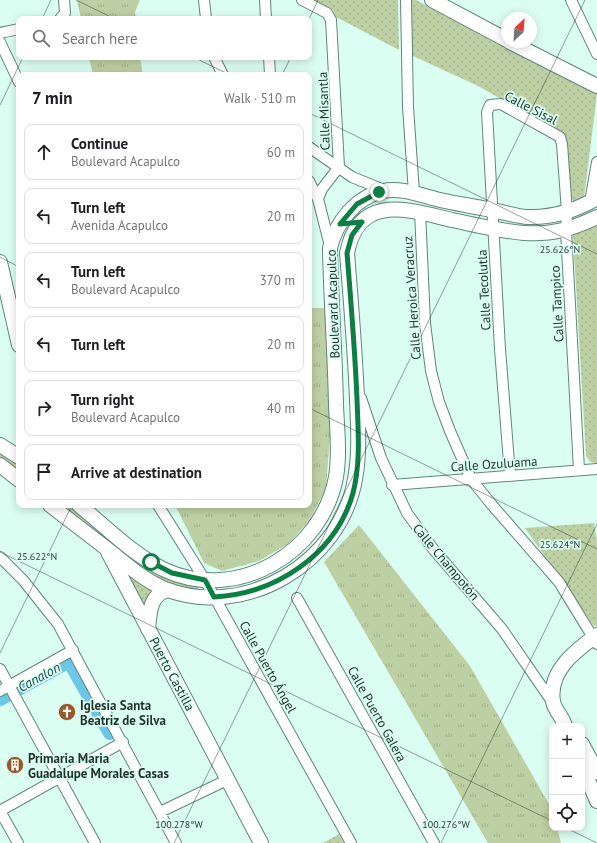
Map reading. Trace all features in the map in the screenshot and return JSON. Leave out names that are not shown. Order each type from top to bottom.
[{"type":"main road","points":[[432,0],[501,37]]},
{"type":"main road","points":[[522,48],[597,86]]},
{"type":"main road","points":[[384,190],[414,193],[451,203],[526,217],[541,217],[567,212],[594,200]]},
{"type":"main road","name":"Boulevard Acapulco","points":[[205,580],[227,580],[258,572],[279,562],[289,555],[313,531],[323,514],[332,493],[338,463],[330,248],[333,237],[340,224],[357,204],[384,190]]},
{"type":"main road","name":"Boulevard Acapulco","points":[[214,597],[236,595],[271,584],[304,564],[323,546],[343,517],[353,492],[357,465],[358,434],[347,253],[352,235],[367,217],[381,210],[404,208],[494,229],[536,234],[566,231],[597,217]]},
{"type":"main road","points":[[340,224],[362,222]]},
{"type":"main road","points":[[1,271],[16,333]]},
{"type":"main road","points":[[0,445],[16,455]]},
{"type":"main road","points":[[0,465],[16,474]]},
{"type":"main road","points":[[54,508],[140,575],[167,590],[214,597]]},
{"type":"main road","points":[[84,508],[111,532],[158,566],[178,575],[205,580]]},
{"type":"main road","name":"Puerto Castilla","points":[[84,508],[261,843]]},
{"type":"main road","points":[[148,629],[152,601],[157,594],[167,590]]},
{"type":"main road","points":[[553,703],[555,684],[563,664],[570,655],[596,639]]},
{"type":"main road","name":"Calle Champotón","points":[[553,703],[565,723]]},
{"type":"main road","points":[[585,750],[597,772]]},
{"type":"main road","points":[[585,773],[597,801]]},
{"type":"street","points":[[62,16],[65,13],[64,0]]},
{"type":"street","points":[[204,0],[206,16]]},
{"type":"street","points":[[265,0],[266,16]]},
{"type":"street","name":"Calle Misantla","points":[[302,0],[329,15],[331,20],[335,63],[339,167],[322,189],[318,200]]},
{"type":"street","points":[[406,0],[408,107],[414,193]]},
{"type":"street","points":[[571,0],[597,54]]},
{"type":"street","points":[[0,33],[16,30]]},
{"type":"street","points":[[0,42],[16,76]]},
{"type":"street","points":[[216,60],[222,72]]},
{"type":"street","points":[[269,60],[270,72]]},
{"type":"street","name":"Calle Sisal","points":[[490,105],[501,104],[560,137]]},
{"type":"street","name":"Calle Tecolutla","points":[[490,105],[487,112],[491,210],[494,229],[500,349],[510,475]]},
{"type":"street","name":"Calle Tampico","points":[[560,137],[563,153],[567,212],[566,231],[579,470]]},
{"type":"street","points":[[312,149],[352,176],[384,190]]},
{"type":"street","points":[[594,200],[597,170]]},
{"type":"street","points":[[312,187],[324,218],[330,248]]},
{"type":"street","name":"Calle Heroica Veracruz","points":[[420,211],[425,323],[431,371],[438,402],[471,479],[559,582],[596,639]]},
{"type":"street","points":[[324,218],[332,223],[340,224]]},
{"type":"street","name":"Calle Champotón","points":[[356,386],[380,458],[407,513],[434,550],[502,629],[553,703]]},
{"type":"street","name":"Calle Ozuluama","points":[[392,485],[597,469]]},
{"type":"street","name":"Calle Puerto Ángel","points":[[160,508],[205,580],[351,843]]},
{"type":"street","points":[[0,557],[41,602],[58,624],[123,742],[176,843]]},
{"type":"street","name":"Calle Puerto Galera","points":[[296,598],[434,843]]},
{"type":"street","points":[[9,691],[73,650]]},
{"type":"street","points":[[0,669],[9,691],[60,778],[95,843]]},
{"type":"street","points":[[18,843],[0,811],[123,742]]},
{"type":"street","points":[[160,812],[228,780]]},
{"type":"green space","points":[[77,0],[140,0],[135,12],[136,16],[80,16]]},
{"type":"green space","points":[[314,0],[398,0],[399,50],[336,17],[333,10]]},
{"type":"green space","points":[[411,0],[416,0],[501,44],[501,48],[508,48],[597,94],[584,198],[575,202],[569,197],[565,135],[478,86],[413,56],[408,13]]},
{"type":"green space","points":[[90,60],[140,60],[142,72],[92,72]]},
{"type":"green space","points":[[597,220],[597,463],[593,463],[586,456],[573,235],[575,231]]},
{"type":"green space","points":[[312,308],[325,308],[330,435],[326,488],[310,520],[288,544],[259,561],[222,571],[204,563],[176,508],[312,508]]},
{"type":"green space","points":[[0,450],[16,461],[16,473],[0,461]]},
{"type":"green space","points":[[61,508],[74,508],[85,517],[199,584],[197,592],[167,587],[143,614],[110,547]]},
{"type":"green space","points":[[594,523],[597,540],[597,626],[593,625],[525,528]]},
{"type":"green space","points":[[359,525],[470,666],[549,804],[549,831],[558,831],[561,843],[488,843],[324,562]]},
{"type":"green space","points":[[339,834],[344,843],[323,843]]},
{"type":"waterway","name":"Canalon","points":[[0,699],[69,661],[110,733]]},
{"type":"place","name":"Iglesia Santa Beatriz de Silva","points":[[67,712]]},
{"type":"place","name":"Primaria Maria Guadalupe Morales Casas","points":[[15,765]]},
{"type":"route","points":[[151,562],[172,573],[205,580],[214,597],[236,595],[262,588],[292,573],[314,556],[332,536],[343,517],[353,492],[356,478],[358,434],[347,253],[352,235],[362,222],[340,224],[345,216],[357,204],[379,192]]}]
